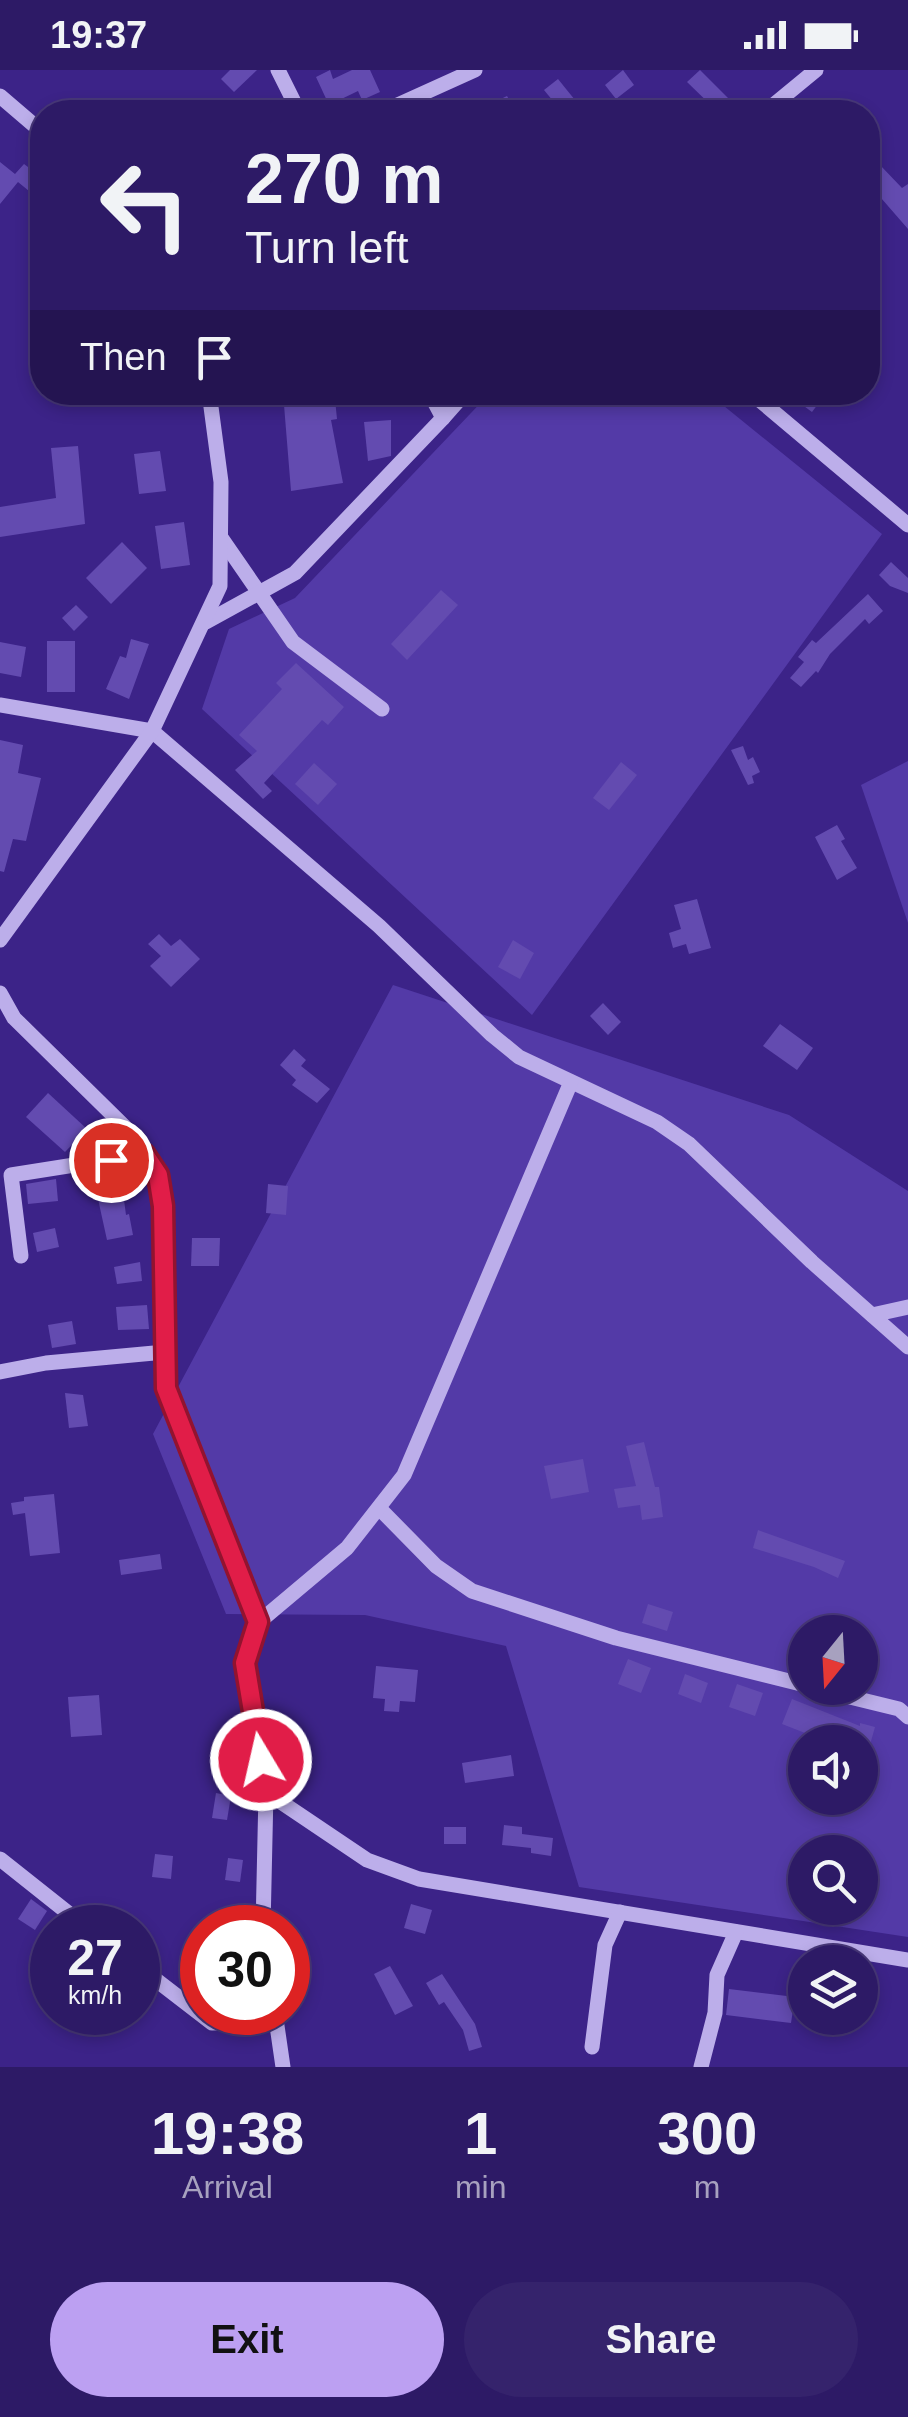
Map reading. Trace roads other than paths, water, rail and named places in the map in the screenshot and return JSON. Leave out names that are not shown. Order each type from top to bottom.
[{"type":"street","points":[[278,70],[293,100]]},
{"type":"street","points":[[409,100],[475,70]]},
{"type":"street","points":[[780,100],[816,70]]},
{"type":"street","points":[[0,96],[30,122]]},
{"type":"street","points":[[0,940],[152,731],[206,622],[220,586],[221,482],[210,405]]},
{"type":"street","points":[[436,405],[443,418]]},
{"type":"street","points":[[206,622],[295,573],[454,405]]},
{"type":"street","points":[[766,405],[908,524]]},
{"type":"street","points":[[220,537],[293,642],[382,709]]},
{"type":"street","points":[[0,705],[152,731],[379,926],[492,1035],[520,1057],[657,1122],[690,1144],[908,1347]]},
{"type":"street","points":[[0,992],[14,1018],[130,1131],[158,1175],[163,1206],[166,1388],[258,1622]]},
{"type":"street","points":[[264,1905],[266,1792],[245,1663],[258,1622],[347,1548],[404,1476],[571,1082]]},
{"type":"street","points":[[21,1256],[12,1175],[144,1154]]},
{"type":"street","points":[[872,1314],[908,1307]]},
{"type":"street","points":[[0,1372],[46,1363],[165,1352]]},
{"type":"street","points":[[379,1508],[436,1566],[472,1591],[616,1638],[788,1682]]},
{"type":"street","points":[[878,1704],[899,1709],[908,1717]]},
{"type":"street","points":[[266,1792],[367,1860],[418,1878],[908,1960]]},
{"type":"street","points":[[0,1859],[58,1905]]},
{"type":"street","points":[[592,2047],[604,1945],[620,1912]]},
{"type":"street","points":[[701,2067],[715,2013],[716,1975],[736,1932]]},
{"type":"street","points":[[160,1983],[180,1999]]},
{"type":"street","points":[[279,2035],[283,2067]]}]
